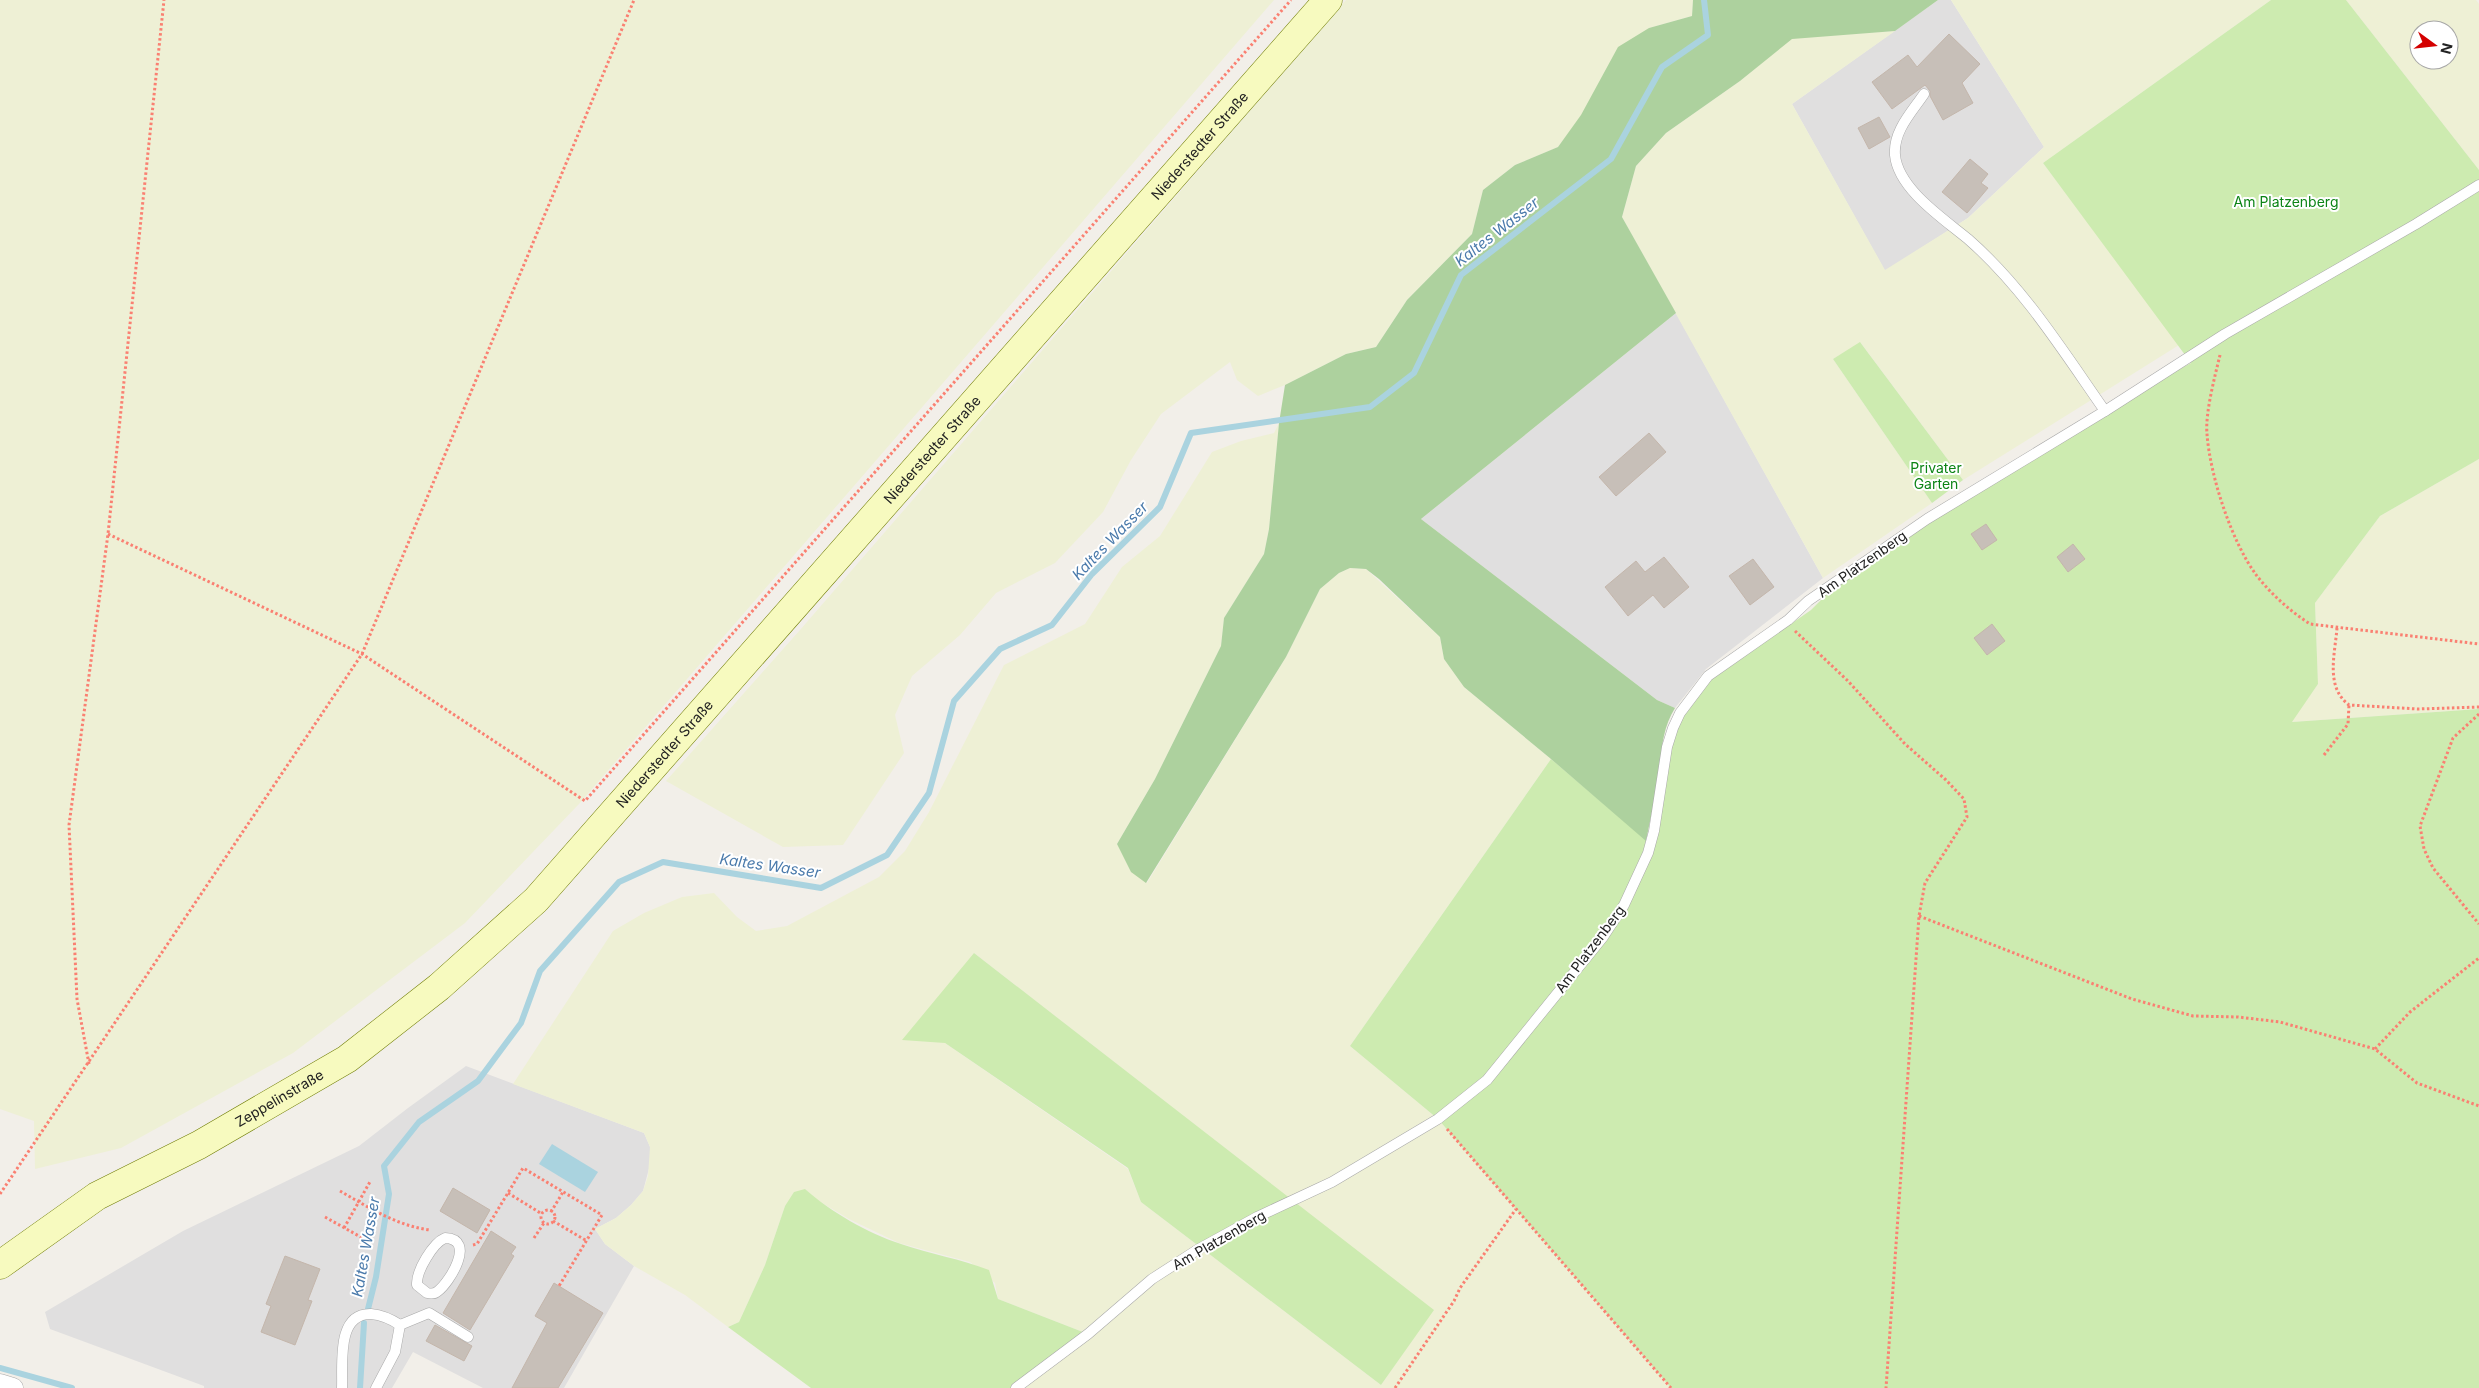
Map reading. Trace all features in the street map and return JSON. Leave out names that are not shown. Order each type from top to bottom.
[{"type":"main road","name":"Niederstedter Straße","points":[[536,900],[1328,0]]},
{"type":"main road","name":"Zeppelinstraße","points":[[0,1265],[97,1196],[199,1145],[347,1059],[439,986],[536,900]]},
{"type":"street","points":[[0,1384],[13,1388]]},
{"type":"lane","points":[[1924,94],[1898,132],[1895,155],[1902,177],[1925,203],[1970,241],[2022,293],[2105,411]]},
{"type":"lane","name":"Am Platzenberg","points":[[1016,1388],[1088,1334],[1152,1279],[1197,1250],[1257,1217],[1332,1182],[1438,1119],[1487,1080],[1603,936],[1624,905],[1643,866],[1652,838],[1663,785],[1667,748],[1673,728],[1680,712],[1708,676],[1788,620],[1808,601],[1927,519],[2105,411],[2226,334],[2416,224],[2479,185]]},
{"type":"lane","points":[[446,1238],[455,1240],[460,1248],[460,1258],[442,1288],[431,1294],[420,1289],[417,1278],[437,1244],[446,1238]]},
{"type":"lane","points":[[429,1313],[431,1294]]},
{"type":"lane","points":[[400,1325],[429,1313]]},
{"type":"lane","points":[[429,1313],[468,1337]]},
{"type":"lane","points":[[342,1388],[344,1342],[348,1326],[353,1319],[362,1314],[375,1315],[392,1319],[400,1325]]},
{"type":"lane","points":[[376,1388],[395,1352],[400,1325]]},
{"type":"path","points":[[89,1064],[77,998],[69,825],[108,534],[164,0]]},
{"type":"path","points":[[0,1194],[89,1064],[362,654],[634,0]]},
{"type":"path","points":[[108,534],[362,654],[586,801],[1092,229],[1291,0]]},
{"type":"path","points":[[2226,334],[2214,382],[2206,433],[2215,479],[2226,519],[2256,575],[2287,609],[2310,624],[2479,644]]},
{"type":"path","points":[[1788,620],[1799,634],[1854,687],[1905,744],[1946,780],[1964,799],[1966,817],[1925,883],[1919,916],[1886,1388]]},
{"type":"path","points":[[2337,628],[2334,686],[2341,699],[2349,705],[2418,709],[2479,707]]},
{"type":"path","points":[[2324,755],[2348,724],[2349,705]]},
{"type":"path","points":[[2479,714],[2454,738],[2420,826],[2424,849],[2433,868],[2479,924]]},
{"type":"path","points":[[1919,916],[2132,999],[2193,1016],[2280,1022],[2375,1049],[2417,1083],[2479,1106]]},
{"type":"path","points":[[2375,1049],[2410,1012],[2479,958]]},
{"type":"path","points":[[1438,1119],[1671,1388]]},
{"type":"path","points":[[460,1248],[477,1244],[523,1168],[602,1216],[559,1286]]},
{"type":"path","points":[[344,1228],[371,1180]]},
{"type":"path","points":[[340,1191],[382,1215],[415,1228],[438,1230],[446,1238]]},
{"type":"path","points":[[550,1212],[563,1192]]},
{"type":"path","points":[[508,1193],[542,1214],[544,1223],[534,1238]]},
{"type":"path","points":[[1395,1388],[1454,1301],[1460,1288],[1516,1209]]},
{"type":"path","points":[[542,1214],[547,1211],[550,1212]]},
{"type":"path","points":[[550,1212],[554,1216],[553,1221]]},
{"type":"path","points":[[325,1217],[366,1240]]},
{"type":"path","points":[[553,1221],[587,1240]]},
{"type":"path","points":[[544,1223],[549,1224],[553,1221]]},
{"type":"shaded area","points":[[1938,0],[1951,0],[2044,147],[1968,218],[1885,271],[1792,104]]},
{"type":"shaded area","points":[[1676,313],[1823,578],[1706,669],[1675,708],[1657,700],[1421,519]]},
{"type":"shaded area","points":[[466,1066],[644,1133],[650,1147],[651,1161],[643,1191],[616,1218],[595,1229],[605,1244],[634,1266],[564,1388],[483,1388],[413,1352],[392,1388],[204,1388],[204,1386],[50,1329],[45,1312],[183,1231],[359,1146]]},
{"type":"green space","points":[[0,0],[1274,0],[579,804],[465,923],[293,1053],[121,1148],[35,1169],[34,1121],[0,1109]]},
{"type":"green space","points":[[1346,0],[1693,0],[1692,16],[1649,28],[1558,147],[1515,165],[1483,190],[1472,234],[1407,300],[1376,347],[1346,354],[1285,385],[1258,396],[1237,380],[1230,362],[1161,414],[1131,460],[1103,512],[1055,563],[996,593],[960,635],[912,676],[895,715],[904,753],[843,845],[783,847],[666,781],[800,630]]},
{"type":"green space","points":[[1693,0],[1938,0],[1895,31],[1792,39],[1740,81],[1666,133],[1636,166],[1622,217],[1676,313],[1421,519],[1657,700],[1675,708],[1667,725],[1661,751],[1657,787],[1646,841],[1464,687],[1444,659],[1440,637],[1379,579],[1366,569],[1350,568],[1339,573],[1320,589],[1286,657],[1146,883],[1131,872],[1117,844],[1155,779],[1221,646],[1224,618],[1264,554],[1269,529],[1279,423],[1285,385],[1346,354],[1376,347],[1407,300],[1472,234],[1483,190],[1515,165],[1558,147],[1581,115],[1618,47],[1649,28],[1692,16]]},
{"type":"green space","points":[[1951,0],[2271,0],[2043,163],[2179,345],[1963,480],[1861,343],[1833,359],[1932,503],[1823,578],[1622,217],[1636,166],[1666,133],[1740,81],[1792,38],[1895,31],[1792,104],[1885,270],[1968,218],[2044,147]]},
{"type":"green space","points":[[2271,0],[2346,0],[2479,170],[2479,459],[2380,516],[2315,603],[2318,684],[2292,722],[2479,709],[2479,1388],[1671,1388],[1438,1119],[1350,1046],[1551,759],[1652,845],[1673,733],[1686,708],[1711,680],[1811,610],[1832,589],[1929,519],[2098,421],[2154,383],[2191,363],[2043,163]]},
{"type":"green space","points":[[2346,0],[2476,0],[2479,4],[2479,170]]},
{"type":"green space","name":"Privater Garten","points":[[1860,342],[1963,480],[1932,503],[1833,359]]},
{"type":"green space","points":[[1279,423],[1269,529],[1264,554],[1224,618],[1221,646],[1155,779],[1117,844],[1147,883],[1286,657],[1320,589],[1339,573],[1350,568],[1366,569],[1440,637],[1444,659],[1464,687],[1551,759],[1350,1046],[1438,1119],[1671,1388],[1016,1388],[1088,1334],[998,1299],[995,1283],[970,1262],[899,1243],[849,1219],[817,1200],[805,1189],[785,1206],[765,1265],[739,1322],[728,1327],[685,1295],[634,1266],[605,1244],[595,1229],[616,1218],[643,1191],[648,1176],[650,1147],[644,1133],[513,1084],[613,931],[644,913],[682,897],[714,893],[737,917],[756,931],[787,926],[879,877],[905,851],[929,812],[1004,665],[1085,624],[1122,567],[1160,536],[1212,452],[1241,441],[1274,433]],"holes":[[[974,953],[1433,1310],[1381,1385],[1141,1202],[1128,1169],[945,1043]]]},
{"type":"green space","points":[[2479,459],[2479,709],[2291,722],[2318,684],[2315,603],[2380,516]]},
{"type":"green space","points":[[974,953],[1434,1310],[1381,1385],[1141,1202],[1128,1168],[945,1043],[902,1040]]},
{"type":"green space","points":[[805,1189],[838,1214],[875,1234],[912,1248],[989,1270],[998,1299],[1088,1334],[1016,1388],[811,1388],[728,1327],[739,1322],[765,1265],[785,1206],[794,1192]]},
{"type":"water","points":[[552,1144],[598,1172],[585,1192],[539,1164]]},
{"type":"building","points":[[1949,34],[1980,64],[1962,83],[1973,103],[1943,120],[1930,96],[1930,91],[1925,85],[1892,109],[1872,82],[1908,55],[1917,67]]},
{"type":"building","points":[[1879,117],[1890,137],[1869,149],[1858,128]]},
{"type":"building","points":[[1970,159],[1988,174],[1981,183],[1988,188],[1967,213],[1942,192]]},
{"type":"building","points":[[1649,433],[1666,452],[1616,496],[1599,477]]},
{"type":"building","points":[[1986,524],[1997,540],[1982,550],[1971,534]]},
{"type":"building","points":[[2073,544],[2085,559],[2068,572],[2057,557]]},
{"type":"building","points":[[1664,557],[1689,587],[1664,608],[1653,595],[1628,616],[1605,587],[1636,561],[1645,572]]},
{"type":"building","points":[[1753,559],[1774,587],[1750,605],[1729,576]]},
{"type":"building","points":[[1992,624],[2005,641],[1987,655],[1974,638]]},
{"type":"building","points":[[453,1188],[490,1210],[477,1233],[440,1211]]},
{"type":"building","points":[[491,1231],[516,1247],[511,1254],[514,1256],[470,1330],[443,1313]]},
{"type":"building","points":[[285,1256],[320,1269],[308,1300],[312,1301],[295,1345],[261,1332],[271,1306],[266,1304]]},
{"type":"building","points":[[554,1283],[603,1313],[558,1388],[512,1388],[547,1323],[535,1316]]},
{"type":"building","points":[[435,1325],[472,1346],[464,1361],[426,1341]]},
{"type":"waterway","name":"Kaltes Wasser","points":[[368,1309],[376,1277],[389,1194],[384,1166],[419,1122],[478,1081],[521,1023],[540,971],[619,882],[663,862],[821,888],[887,855],[929,793],[954,701],[1000,649],[1052,625],[1092,574],[1160,507],[1191,433],[1370,407],[1414,373],[1461,275],[1611,159],[1662,67],[1708,35],[1704,0]]},
{"type":"waterway","name":"Kaltes Wasser","points":[[360,1388],[364,1323]]},
{"type":"waterway","points":[[0,1368],[72,1388]]}]
